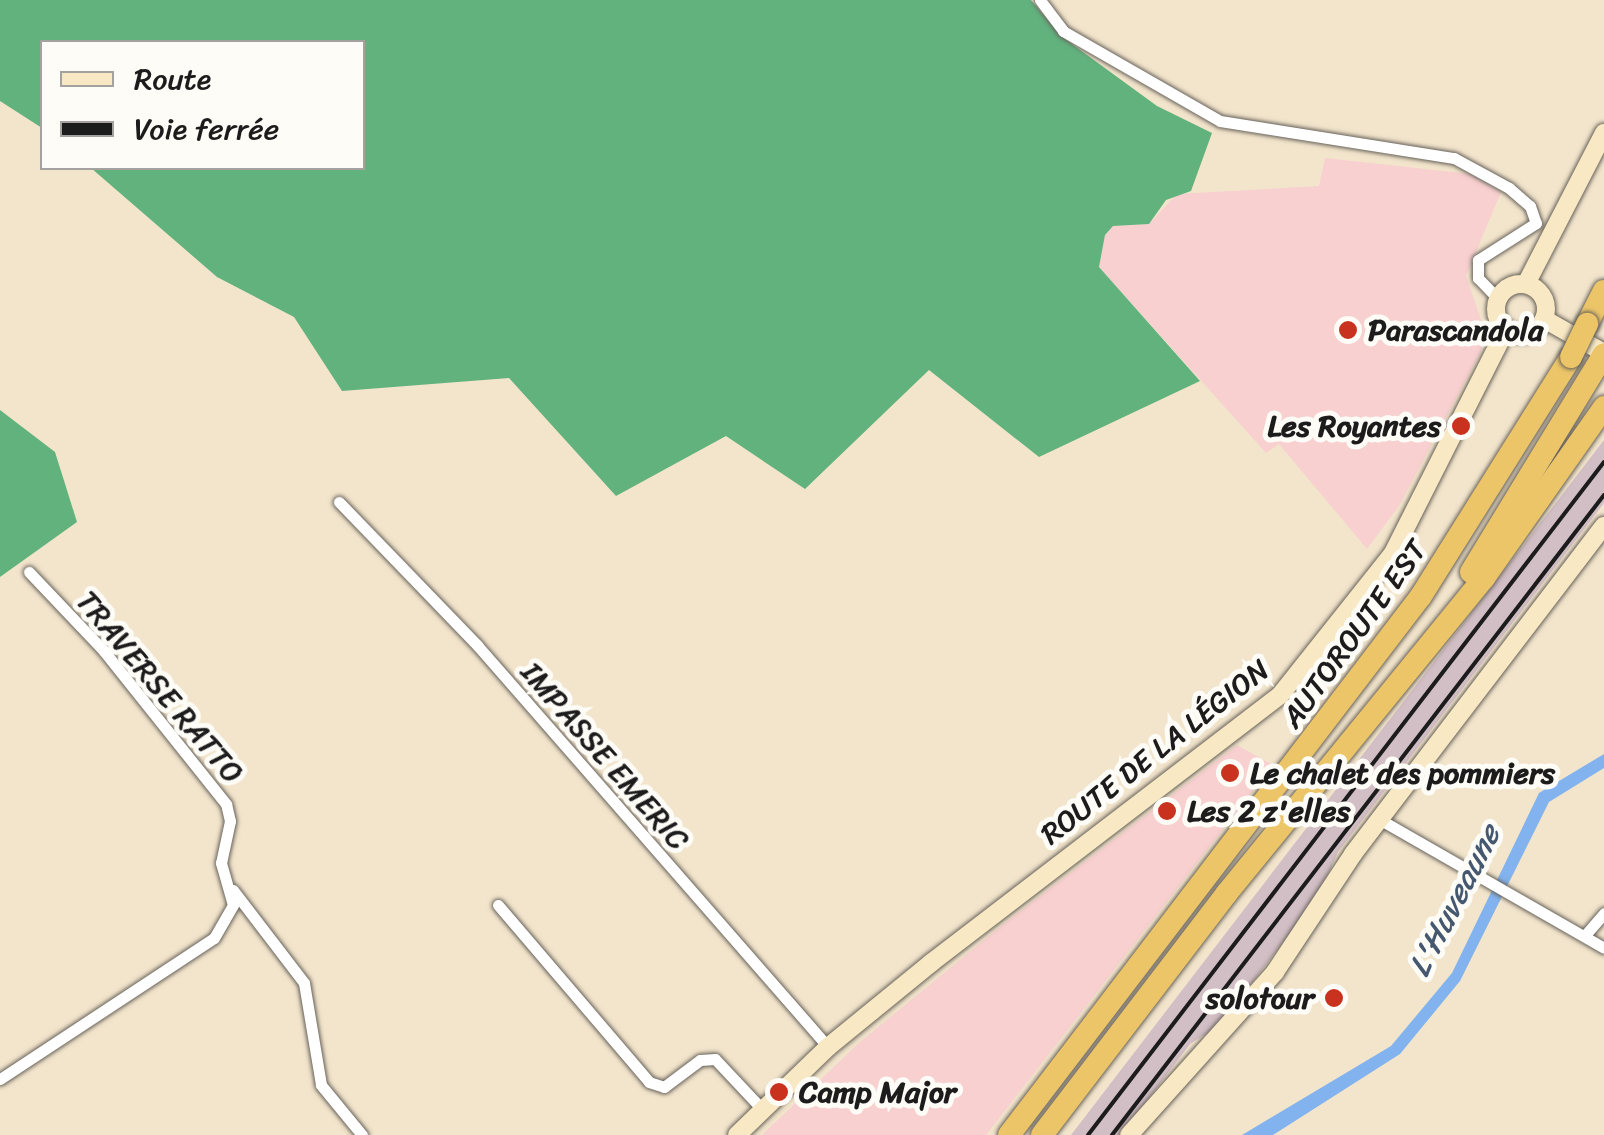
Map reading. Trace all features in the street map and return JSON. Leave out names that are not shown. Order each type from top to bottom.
[{"type":"highway","name":"AUTOROUTE EST","points":[[1009,1135],[1410,611],[1515,455],[1571,358],[1604,290]]},
{"type":"highway","points":[[1042,1135],[1444,610],[1602,358]]},
{"type":"highway","points":[[1227,893],[1472,594],[1604,407]]},
{"type":"main road","points":[[1526,284],[1604,133]]},
{"type":"main road","points":[[1526,284],[1543,296],[1544,319],[1529,333],[1506,330],[1497,316],[1498,299],[1506,288],[1526,284]]},
{"type":"main road","points":[[1544,319],[1602,358]]},
{"type":"main road","name":"ROUTE DE LA LÉGION","points":[[738,1135],[828,1047],[1246,721],[1310,663],[1402,538],[1506,330]]},
{"type":"main road","points":[[1128,1135],[1275,972],[1380,818],[1604,526]]},
{"type":"street","points":[[1040,0],[1063,30],[1220,120],[1454,158],[1509,188],[1530,206],[1536,223],[1478,260],[1478,278],[1498,299]]},
{"type":"street","name":"IMPASSE EMERIC","points":[[338,502],[476,645],[828,1047]]},
{"type":"street","name":"TRAVERSE RATTO","points":[[0,1079],[214,938],[232,916],[233,890],[221,863],[230,814],[213,783],[29,572]]},
{"type":"street","points":[[1380,818],[1586,934],[1604,948]]},
{"type":"street","points":[[233,890],[304,983],[321,1085],[362,1135]]},
{"type":"street","points":[[498,905],[649,1082],[664,1087],[700,1060],[715,1059],[762,1108]]},
{"type":"street","points":[[1586,934],[1604,913]]},
{"type":"shaded area","points":[[1325,158],[1471,174],[1501,192],[1466,276],[1485,331],[1481,352],[1399,506],[1367,549],[1279,444],[1266,453],[1099,267],[1105,235],[1113,226],[1149,224],[1177,194],[1319,186]]},
{"type":"shaded area","points":[[1604,440],[1604,503],[1338,852],[1318,896],[1220,1025],[1190,1044],[1121,1135],[1071,1135]]},
{"type":"shaded area","points":[[1237,745],[1273,765],[986,1135],[762,1135],[860,1042],[1006,922]]},
{"type":"green space","points":[[0,0],[1031,0],[1061,36],[1157,106],[1212,133],[1191,191],[1166,200],[1149,224],[1113,226],[1105,235],[1099,267],[1200,381],[1039,457],[929,370],[805,489],[726,436],[616,496],[509,378],[342,391],[294,317],[217,277],[93,170],[365,170],[365,40],[40,40],[40,127],[0,101]]},
{"type":"green space","points":[[0,410],[55,452],[77,522],[0,577]]},
{"type":"water","points":[[1604,754],[1604,768],[1549,802],[1460,981],[1400,1054],[1273,1135],[1242,1135],[1391,1046],[1452,973],[1539,793]]},
{"type":"railway","points":[[1088,1135],[1604,462]]},
{"type":"railway","points":[[1112,1135],[1604,495]]},
{"type":"place","name":"Parascandola","points":[[1348,330]]},
{"type":"place","name":"Les Royantes","points":[[1461,426]]},
{"type":"place","name":"Le chalet des pommiers","points":[[1230,773]]},
{"type":"place","name":"Les 2 z'elles","points":[[1167,811]]},
{"type":"place","name":"solotour","points":[[1334,998]]},
{"type":"place","name":"Camp Major","points":[[779,1092]]},
{"type":"water label","name":"L'Huveaune","points":[[1455,901]]}]
